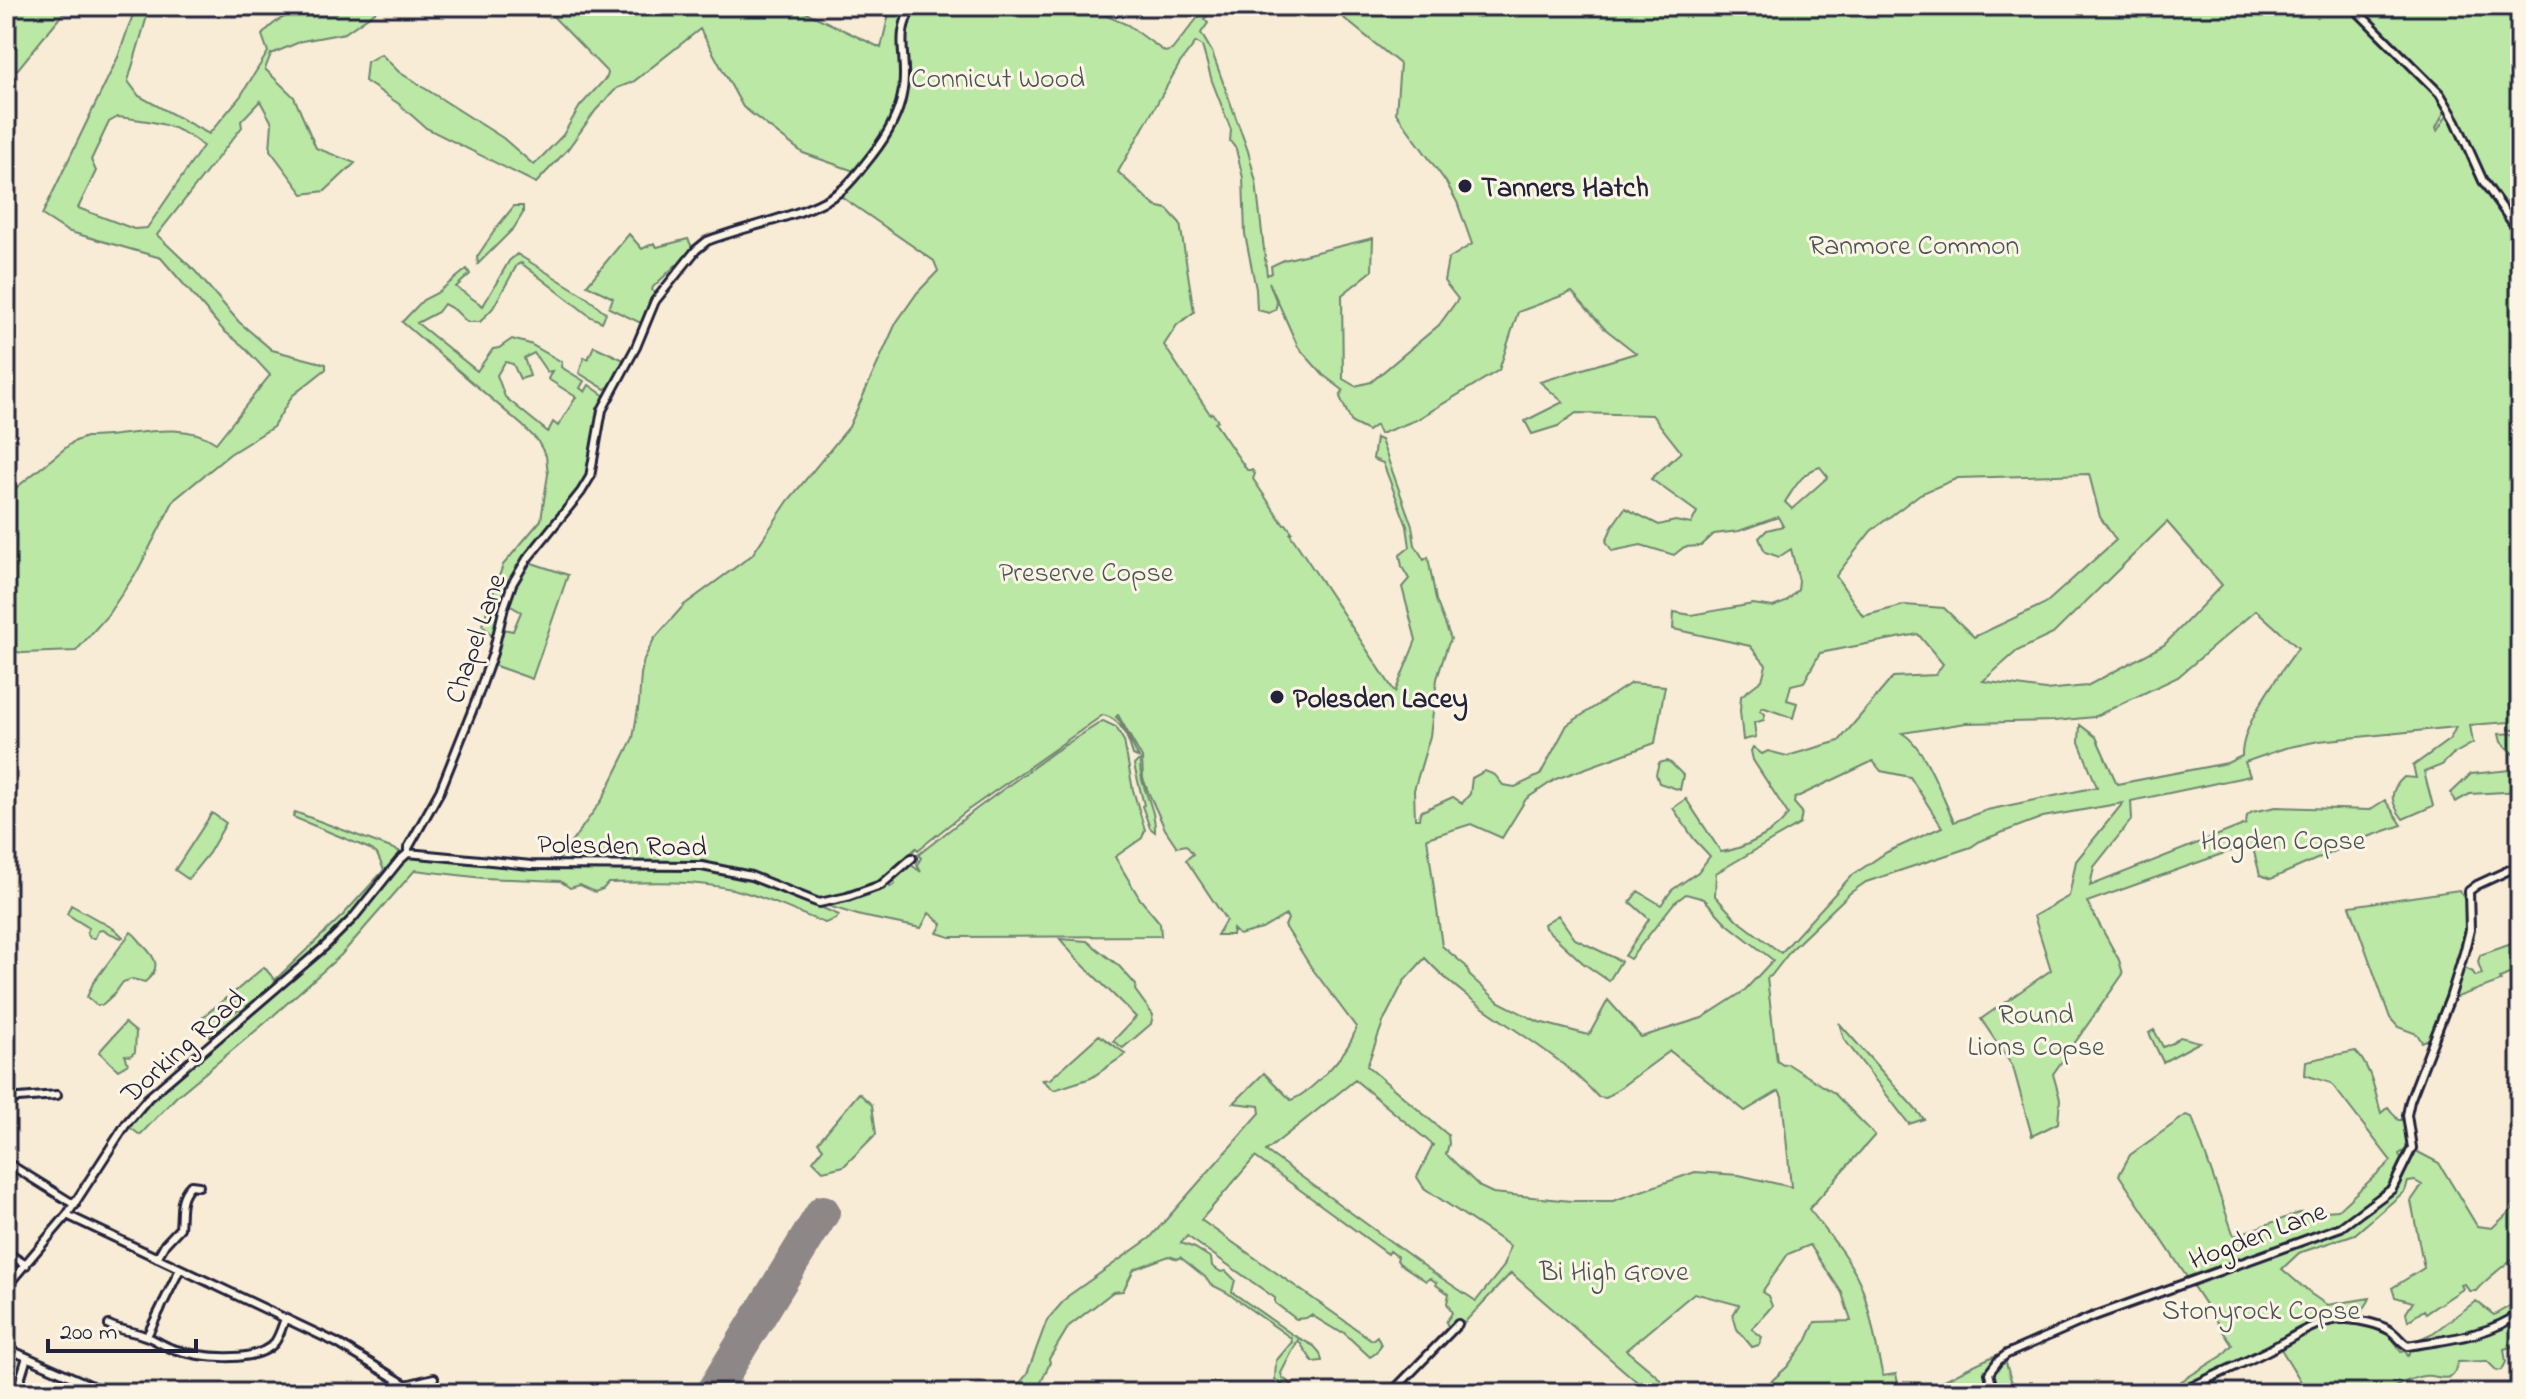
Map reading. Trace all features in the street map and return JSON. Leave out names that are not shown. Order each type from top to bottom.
[{"type":"street","name":"Chapel Lane","points":[[408,853],[440,791],[476,701],[512,584],[527,559],[590,477],[602,410],[636,347],[655,301],[696,250],[707,241],[800,210],[843,190],[881,144],[897,115],[905,77],[902,27],[913,6]]},
{"type":"street","points":[[2352,6],[2440,94],[2483,181],[2520,233]]},
{"type":"street","name":"Polesden Road","points":[[408,853],[531,865],[702,866],[751,876],[819,903],[881,885],[912,858]]},
{"type":"street","name":"Dorking Road","points":[[6,1287],[75,1205],[126,1124],[148,1098],[324,947],[408,853]]},
{"type":"street","name":"Hogden Lane","points":[[1994,1393],[1989,1373],[2007,1354],[2089,1318],[2341,1227],[2392,1189],[2412,1148],[2407,1115],[2410,1101],[2450,998],[2468,940],[2471,915],[2469,891],[2520,865]]},
{"type":"street","points":[[6,1099],[57,1095]]},
{"type":"street","points":[[6,1162],[75,1205]]},
{"type":"street","points":[[157,1258],[180,1228],[184,1192],[191,1185],[199,1186]]},
{"type":"street","points":[[67,1215],[337,1343],[406,1385]]},
{"type":"street","points":[[6,1252],[26,1265]]},
{"type":"street","points":[[147,1336],[180,1269]]},
{"type":"street","points":[[2180,1393],[2306,1329],[2334,1321],[2347,1319],[2389,1330],[2408,1346],[2466,1337],[2507,1322],[2520,1313]]},
{"type":"street","points":[[109,1325],[147,1336],[177,1350],[228,1358],[268,1348],[276,1341],[285,1319]]},
{"type":"street","points":[[1391,1393],[1458,1324]]},
{"type":"street","points":[[6,1348],[108,1393]]},
{"type":"street","points":[[16,1393],[27,1357]]},
{"type":"street","points":[[402,1393],[406,1385],[434,1378]]},
{"type":"street","points":[[69,1393],[74,1379]]},
{"type":"green space","points":[[6,6],[69,6],[18,69],[6,73]]},
{"type":"green space","points":[[136,6],[150,6],[128,81],[139,96],[209,134],[240,97],[268,52],[262,35],[274,24],[300,10],[315,7],[377,6],[375,12],[345,33],[302,41],[271,54],[265,69],[294,97],[316,148],[355,163],[325,191],[303,194],[270,150],[272,123],[260,101],[241,121],[242,127],[157,235],[195,271],[239,322],[272,350],[326,364],[326,369],[292,396],[273,427],[230,454],[174,500],[138,570],[107,616],[76,651],[23,653],[6,650],[6,496],[73,442],[86,437],[170,430],[202,436],[216,443],[270,375],[224,331],[161,258],[67,231],[42,215],[118,57]],"holes":[[[118,117],[173,128],[203,146],[147,228],[134,229],[78,208],[96,171],[91,160],[109,122]]]},
{"type":"green space","points":[[543,6],[793,6],[881,48],[889,13],[897,6],[1084,6],[1128,25],[1165,52],[1172,50],[1207,6],[1212,7],[1213,10],[1204,19],[1208,23],[1201,33],[1212,52],[1248,151],[1256,182],[1267,275],[1272,273],[1271,266],[1284,260],[1373,238],[1372,271],[1342,295],[1343,379],[1355,386],[1371,382],[1439,325],[1458,299],[1444,281],[1448,259],[1472,244],[1457,202],[1446,182],[1396,113],[1400,64],[1329,6],[2347,6],[2431,89],[2445,111],[2437,131],[2449,117],[2489,195],[2520,239],[2520,753],[2513,754],[2501,742],[2499,734],[2518,733],[2517,729],[2509,730],[2509,722],[2470,725],[2473,743],[2442,765],[2424,772],[2433,806],[2403,819],[2393,802],[2395,788],[2404,777],[2416,778],[2413,766],[2450,739],[2456,727],[2319,741],[2285,748],[2245,762],[2250,776],[2131,801],[2132,819],[2094,867],[2090,886],[2246,824],[2247,816],[2252,812],[2276,807],[2369,810],[2385,800],[2402,825],[2271,879],[2260,875],[2254,852],[2247,845],[2087,902],[2119,960],[2123,974],[2053,1074],[2060,1099],[2058,1123],[2032,1136],[2013,1067],[1981,1019],[2051,970],[2034,916],[2069,896],[2076,861],[2123,803],[2043,817],[1971,847],[1866,882],[1850,893],[1792,949],[1767,978],[1777,1061],[1788,1064],[1834,1093],[1875,1135],[1809,1209],[1837,1244],[1860,1283],[1883,1376],[1896,1374],[1900,1393],[1758,1393],[1787,1367],[1807,1340],[1815,1322],[1851,1321],[1842,1293],[1810,1245],[1788,1254],[1762,1292],[1768,1296],[1772,1306],[1752,1329],[1762,1337],[1759,1345],[1752,1347],[1737,1329],[1733,1315],[1739,1305],[1694,1293],[1626,1350],[1657,1376],[1670,1393],[1650,1393],[1511,1273],[1464,1323],[1459,1319],[1449,1329],[1446,1322],[1452,1313],[1447,1303],[1449,1294],[1437,1283],[1430,1278],[1426,1281],[1399,1263],[1398,1257],[1390,1251],[1388,1254],[1255,1157],[1201,1220],[1372,1340],[1377,1336],[1381,1345],[1376,1353],[1370,1357],[1343,1332],[1311,1315],[1296,1319],[1275,1303],[1275,1298],[1187,1236],[1181,1243],[1211,1258],[1212,1266],[1221,1272],[1226,1271],[1235,1280],[1232,1292],[1320,1353],[1322,1361],[1313,1362],[1298,1340],[1281,1373],[1302,1393],[1291,1392],[1275,1379],[1276,1361],[1292,1342],[1291,1338],[1210,1284],[1180,1257],[1169,1256],[1134,1269],[1123,1291],[1113,1292],[1069,1326],[1049,1359],[1036,1393],[1012,1393],[1027,1374],[1047,1320],[1068,1296],[1150,1238],[1260,1113],[1259,1106],[1234,1103],[1264,1073],[1291,1100],[1300,1096],[1339,1058],[1356,1027],[1285,926],[1286,915],[1262,929],[1239,935],[1233,929],[1232,935],[1217,935],[1226,920],[1186,860],[1193,854],[1186,845],[1177,847],[1165,829],[1143,778],[1142,758],[1118,715],[1116,717],[1139,758],[1133,755],[1120,725],[1103,715],[968,810],[918,850],[916,848],[886,880],[850,895],[812,898],[757,875],[711,864],[557,862],[602,800],[633,738],[644,659],[654,639],[684,605],[752,555],[788,501],[849,427],[896,323],[917,293],[938,271],[934,261],[839,195],[838,189],[854,171],[803,153],[743,107],[700,29],[633,82],[617,88],[536,183],[426,128],[399,104],[365,81],[367,62],[381,54],[399,72],[503,138],[534,165],[563,135],[580,106],[608,73]],"holes":[[[1196,42],[1202,46],[1231,130],[1230,141],[1236,149],[1243,178],[1245,234],[1257,310],[1269,313],[1275,310],[1277,303],[1269,282],[1298,347],[1323,375],[1343,390],[1340,397],[1352,423],[1368,431],[1376,425],[1380,434],[1416,420],[1499,370],[1518,312],[1572,292],[1604,328],[1636,353],[1540,382],[1563,402],[1525,421],[1532,434],[1558,426],[1576,413],[1652,415],[1681,452],[1651,479],[1697,512],[1691,524],[1675,521],[1659,525],[1625,508],[1606,541],[1612,551],[1641,545],[1674,555],[1684,547],[1701,546],[1714,534],[1739,531],[1778,517],[1783,526],[1767,530],[1759,538],[1765,552],[1779,557],[1791,549],[1799,581],[1798,590],[1786,602],[1773,607],[1753,604],[1691,615],[1674,612],[1673,629],[1750,646],[1766,665],[1762,680],[1741,696],[1743,740],[1756,737],[1754,723],[1764,720],[1765,714],[1760,711],[1762,707],[1793,718],[1797,703],[1787,700],[1791,685],[1804,682],[1820,653],[1918,634],[1943,664],[1935,675],[1893,677],[1839,741],[1787,756],[1768,751],[1762,754],[1753,747],[1753,760],[1788,814],[1758,839],[1721,852],[1686,799],[1673,808],[1710,856],[1698,872],[1672,890],[1661,905],[1638,891],[1630,902],[1649,919],[1625,956],[1630,959],[1674,903],[1686,894],[1704,899],[1726,923],[1773,960],[1744,991],[1702,1018],[1641,1037],[1608,1000],[1589,1035],[1539,1022],[1499,1002],[1470,976],[1466,966],[1442,946],[1427,838],[1471,824],[1502,838],[1526,799],[1556,779],[1655,743],[1665,686],[1631,683],[1567,725],[1540,775],[1515,787],[1503,785],[1495,775],[1485,771],[1472,778],[1470,794],[1462,803],[1453,797],[1420,812],[1419,819],[1415,819],[1414,790],[1430,736],[1437,679],[1451,639],[1436,600],[1428,557],[1424,560],[1415,545],[1412,526],[1381,440],[1376,438],[1373,459],[1383,463],[1407,526],[1410,547],[1400,555],[1409,579],[1402,587],[1416,640],[1395,692],[1290,534],[1292,532],[1253,479],[1255,474],[1247,470],[1215,423],[1218,421],[1210,414],[1164,345],[1177,325],[1194,312],[1180,223],[1167,209],[1155,206],[1118,172],[1180,63]],[[1820,467],[1828,477],[1792,509],[1785,502],[1808,472]],[[2089,474],[2100,517],[2116,540],[2046,603],[1974,637],[1944,608],[1905,605],[1863,616],[1836,576],[1871,531],[1920,494],[1958,478]],[[2167,522],[2222,585],[2164,645],[2087,686],[2045,690],[1983,681],[2017,651],[2053,634]],[[2256,610],[2298,648],[2255,715],[2243,743],[2242,756],[2227,763],[2117,784],[2096,737],[2080,725],[2079,742],[2097,787],[1987,810],[1954,822],[1919,749],[1902,733],[1966,723],[2094,717],[2178,677]],[[1873,761],[1881,771],[1910,777],[1942,827],[1887,852],[1851,876],[1781,953],[1736,919],[1715,896],[1716,873],[1800,824],[1802,812],[1794,803],[1795,798]],[[1425,958],[1445,978],[1557,1060],[1598,1097],[1606,1098],[1670,1051],[1745,1111],[1779,1091],[1791,1187],[1739,1175],[1695,1172],[1613,1201],[1571,1201],[1493,1193],[1480,1187],[1446,1154],[1448,1135],[1367,1066],[1384,1020],[1404,981]],[[1355,1080],[1433,1145],[1417,1177],[1424,1188],[1510,1246],[1504,1266],[1476,1301],[1266,1151]]]},
{"type":"green space","points":[[2373,6],[2520,6],[2520,195],[2517,193],[2502,206],[2491,191],[2448,104],[2364,15]]},
{"type":"green space","points":[[2520,195],[2520,232],[2506,210]]},
{"type":"green space","points":[[514,206],[523,206],[523,213],[514,228],[478,264],[477,257]]},
{"type":"green space","points":[[629,234],[642,249],[654,243],[657,247],[688,239],[693,249],[680,267],[676,265],[653,287],[656,295],[643,324],[609,308],[613,298],[587,285]]},
{"type":"green space","points":[[517,254],[585,296],[606,313],[602,322],[591,317],[521,263],[493,308],[480,322],[467,322],[444,304],[438,312],[417,323],[477,371],[493,349],[512,339],[530,344],[562,362],[561,367],[584,381],[580,388],[585,392],[589,385],[605,396],[586,480],[538,540],[522,566],[502,607],[493,637],[482,625],[503,565],[541,520],[548,474],[546,456],[537,440],[523,426],[402,322],[423,300],[467,269],[470,274],[456,287],[483,306],[509,261]],"holes":[[[534,353],[547,372],[552,371],[548,379],[576,397],[558,426],[553,422],[548,432],[505,397],[497,375],[505,362],[513,364],[520,379],[530,376],[524,358]]]},
{"type":"green space","points":[[594,346],[626,361],[605,389],[579,373],[584,357],[588,359]]},
{"type":"green space","points":[[529,562],[568,575],[532,679],[493,665],[503,629],[513,631],[521,612],[509,605],[514,587]]},
{"type":"green space","points":[[1103,721],[1116,727],[1124,741],[1133,790],[1145,830],[1142,838],[1115,857],[1140,899],[1160,923],[1161,936],[950,937],[937,933],[942,924],[929,913],[921,928],[828,906],[887,885],[890,887],[910,864],[921,872],[917,865],[921,858],[918,855],[1054,752]]},
{"type":"green space","points":[[1138,761],[1153,813],[1155,832],[1150,828],[1142,806],[1134,765]]},
{"type":"green space","points":[[1666,761],[1683,775],[1680,790],[1659,783],[1656,774],[1659,763]]},
{"type":"green space","points":[[2520,769],[2520,791],[2470,794],[2455,802],[2451,793],[2471,774]]},
{"type":"green space","points":[[295,812],[399,851],[399,858],[321,948],[217,1039],[212,1039],[209,1035],[213,1029],[203,1017],[226,998],[236,1011],[240,1009],[230,996],[264,967],[275,980],[343,915],[384,870],[377,854],[370,849],[293,817]]},
{"type":"green space","points":[[212,813],[226,823],[209,853],[188,879],[175,870]]},
{"type":"green space","points":[[417,855],[525,866],[704,868],[751,878],[839,915],[825,923],[756,896],[702,884],[608,883],[595,892],[580,885],[570,888],[560,881],[483,878],[415,870],[341,955],[176,1097],[140,1135],[128,1126],[178,1073],[255,1012],[308,964],[404,860]]},
{"type":"green space","points":[[2459,890],[2467,907],[2466,934],[2456,959],[2449,995],[2431,1038],[2422,1042],[2417,1034],[2398,1027],[2390,1018],[2350,906]]},
{"type":"green space","points":[[71,905],[123,937],[102,930],[95,938],[90,938],[87,933],[89,928],[67,914]]},
{"type":"green space","points":[[1558,915],[1575,939],[1621,961],[1609,981],[1583,963],[1545,928],[1544,924]]},
{"type":"green space","points":[[131,932],[154,959],[154,972],[145,982],[132,979],[123,982],[102,1005],[96,1005],[87,997],[93,983]]},
{"type":"green space","points":[[1060,939],[1087,941],[1119,966],[1136,985],[1135,990],[1153,1015],[1151,1024],[1123,1048],[1113,1041],[1136,1017]]},
{"type":"green space","points":[[2520,941],[2520,969],[2500,978],[2501,981],[2452,999],[2461,966],[2475,976],[2482,974],[2478,962],[2480,955]]},
{"type":"green space","points":[[125,1023],[136,1032],[135,1052],[125,1055],[128,1064],[118,1070],[99,1052]]},
{"type":"green space","points":[[1839,1023],[1924,1119],[1909,1124],[1844,1039]]},
{"type":"green space","points":[[2154,1030],[2163,1047],[2180,1037],[2200,1042],[2163,1062],[2149,1033]]},
{"type":"green space","points":[[1099,1035],[1126,1054],[1091,1078],[1054,1090],[1042,1080],[1050,1079]]},
{"type":"green space","name":"Stonyrock Copse","points":[[2355,1051],[2369,1072],[2381,1113],[2388,1107],[2398,1120],[2405,1120],[2410,1147],[2399,1154],[2401,1158],[2414,1150],[2439,1163],[2477,1226],[2492,1228],[2520,1202],[2520,1253],[2476,1291],[2469,1291],[2465,1284],[2461,1285],[2463,1289],[2408,1321],[2406,1313],[2413,1302],[2395,1297],[2392,1288],[2424,1268],[2411,1201],[2422,1185],[2415,1181],[2408,1182],[2405,1191],[2355,1234],[2299,1253],[2282,1269],[2327,1305],[2370,1298],[2355,1323],[2383,1332],[2408,1356],[2414,1347],[2465,1339],[2520,1315],[2520,1352],[2517,1345],[2504,1349],[2506,1362],[2502,1370],[2497,1371],[2487,1361],[2458,1362],[2449,1377],[2418,1377],[2383,1392],[2352,1394],[2308,1393],[2281,1349],[2197,1393],[2162,1393],[2222,1356],[2232,1345],[2119,1175],[2130,1155],[2186,1115],[2192,1117],[2234,1236],[2299,1213],[2338,1210],[2391,1161],[2331,1083],[2305,1075],[2306,1061]]},
{"type":"green space","points":[[859,1093],[872,1105],[876,1134],[844,1166],[823,1171],[813,1161],[823,1148],[818,1142]]},
{"type":"green space","points":[[2520,1296],[2520,1310],[2483,1330],[2455,1338],[2413,1342],[2433,1333],[2476,1301],[2494,1315]]},
{"type":"green space","points":[[2002,1353],[2011,1379],[2020,1393],[1917,1393],[1980,1362]]},
{"type":"runway","points":[[712,1393],[823,1212]]},
{"type":"place","name":"Tanners Hatch","points":[[1465,186]]},
{"type":"place","name":"Polesden Lacey","points":[[1277,697]]},
{"type":"park label","name":"Connicut Wood","points":[[998,77]]},
{"type":"park label","name":"Ranmore Common","points":[[1914,244]]},
{"type":"park label","name":"Preserve Copse","points":[[1086,571]]},
{"type":"park label","name":"Hogden Copse","points":[[2283,839]]},
{"type":"park label","name":"Round Lions Copse","points":[[2036,1029]]},
{"type":"park label","name":"Bi High Grove","points":[[1614,1270]]}]
